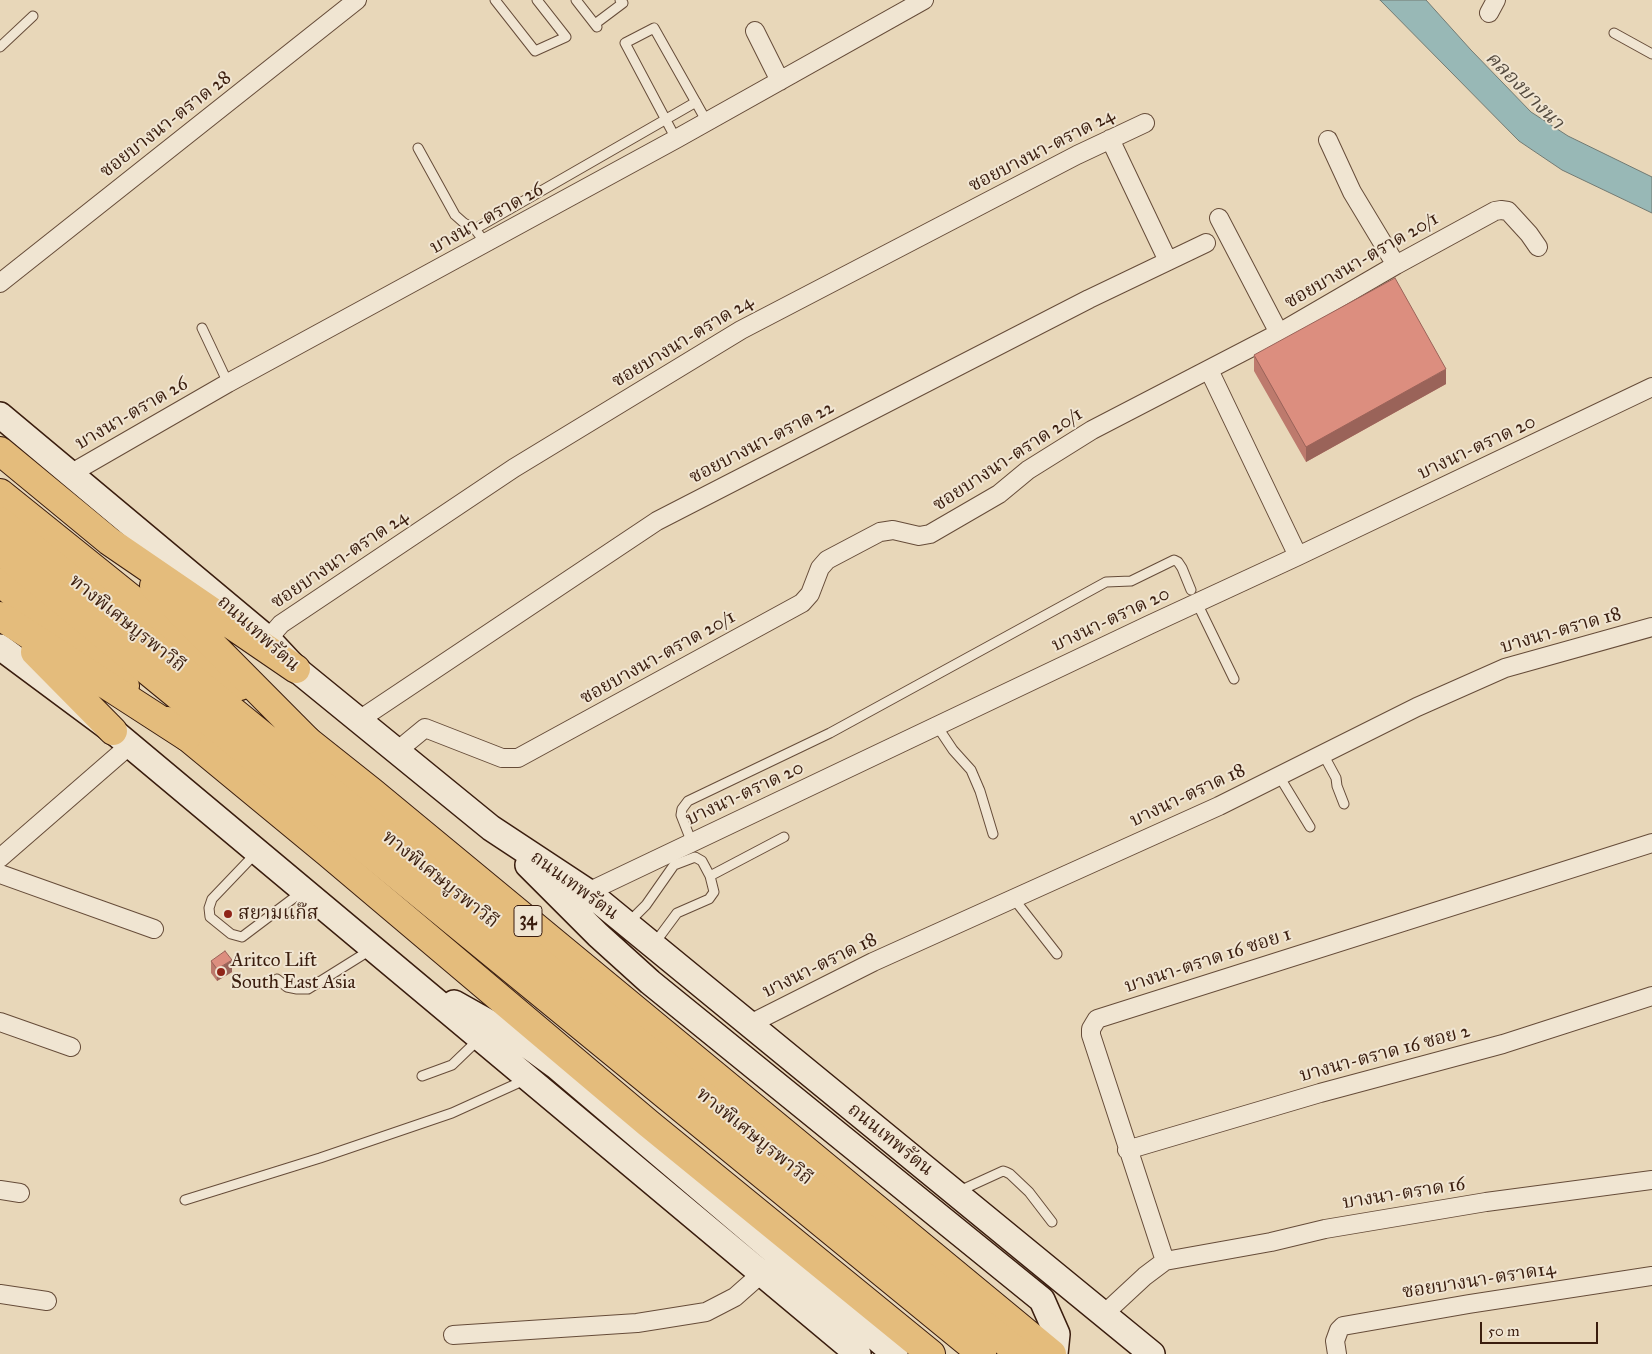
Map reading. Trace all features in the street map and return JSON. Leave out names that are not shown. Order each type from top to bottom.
[{"type":"highway","points":[[0,450],[110,540],[296,669]]},
{"type":"highway","name":"34","points":[[0,493],[418,830],[1053,1354]]},
{"type":"highway","name":"ทางพิเศษบูรพาวิถี","points":[[0,520],[1020,1354]]},
{"type":"highway","points":[[110,540],[307,740]]},
{"type":"highway","name":"ทางพิเศษบูรพาวิถี","points":[[0,550],[982,1354]]},
{"type":"highway","points":[[0,582],[336,859],[649,1124],[931,1354]]},
{"type":"highway","points":[[0,616],[187,737]]},
{"type":"highway","points":[[0,616],[122,738]]},
{"type":"main road","name":"ถนนเทพรัตน","points":[[0,415],[268,639],[296,669],[491,828],[588,892],[1152,1354]]},
{"type":"main road","points":[[1,649],[122,738],[527,1079],[858,1354]]},
{"type":"main road","points":[[491,828],[598,936],[650,982],[1042,1300],[1056,1334],[1053,1354]]},
{"type":"main road","points":[[402,973],[520,1040],[557,1067],[895,1354]]},
{"type":"street","name":"ซอยบางนา-ตราด 28","points":[[0,284],[357,0]]},
{"type":"street","name":"บางนา-ตราด 26","points":[[70,474],[228,383],[486,244],[924,0]]},
{"type":"street","points":[[755,31],[780,81]]},
{"type":"street","name":"ซอยบางนา-ตราด 24","points":[[268,639],[281,624],[514,468],[741,330],[1110,139],[1145,123]]},
{"type":"street","points":[[1110,139],[1168,261]]},
{"type":"street","points":[[1328,140],[1345,173],[1352,192],[1396,265]]},
{"type":"street","name":"ซอยบางนา-ตราด 20/1","points":[[397,751],[425,728],[502,758],[518,758],[802,603],[810,594],[820,568],[827,560],[880,532],[893,530],[919,536],[930,534],[999,494],[1028,470],[1092,430],[1278,333],[1495,211],[1508,211],[1538,247]]},
{"type":"street","points":[[1219,218],[1278,333]]},
{"type":"street","name":"ซอยบางนา-ตราด 22","points":[[359,720],[657,521],[1080,303],[1206,243]]},
{"type":"street","points":[[1209,370],[1298,556]]},
{"type":"street","name":"บางนา-ตราด 20","points":[[588,892],[937,726],[1194,597],[1298,556],[1652,387]]},
{"type":"street","name":"บางนา-ตราด 18","points":[[750,1024],[873,962],[1219,806],[1417,707],[1505,668],[1652,627]]},
{"type":"street","points":[[0,858],[122,738]]},
{"type":"street","name":"บางนา-ตราด 16 ซอย 1","points":[[1165,1261],[1090,1035],[1097,1019],[1652,843]]},
{"type":"street","points":[[0,874],[154,929]]},
{"type":"street","name":"บางนา-ตราด 16 ซอย 2","points":[[1127,1150],[1320,1093],[1503,1044],[1652,996]]},
{"type":"street","points":[[0,1022],[72,1047]]},
{"type":"street","name":"บางนา-ตราด 16","points":[[1165,1261],[1271,1242],[1334,1227],[1486,1202],[1652,1180]]},
{"type":"street","points":[[0,1190],[20,1193]]},
{"type":"street","points":[[1104,1314],[1145,1276],[1165,1261]]},
{"type":"street","points":[[453,1335],[637,1323],[706,1312],[735,1297],[762,1274]]},
{"type":"street","name":"ซอยบางนา-ตราด14","points":[[1337,1354],[1335,1341],[1339,1330],[1343,1326],[1469,1304],[1652,1276]]},
{"type":"street","points":[[0,1294],[47,1301]]},
{"type":"lane","points":[[495,0],[535,51],[566,37],[537,0]]},
{"type":"lane","points":[[576,0],[596,26],[623,3],[620,0]]},
{"type":"lane","points":[[0,47],[33,16]]},
{"type":"lane","points":[[676,139],[626,43],[654,28],[707,122]]},
{"type":"lane","points":[[1614,33],[1652,54]]},
{"type":"lane","points":[[475,229],[696,102]]},
{"type":"lane","points":[[418,148],[455,215],[475,229],[486,244]]},
{"type":"lane","points":[[202,328],[228,383]]},
{"type":"lane","points":[[692,843],[681,815],[682,809],[688,801],[830,733],[1106,582],[1130,581],[1174,560],[1182,568],[1234,679]]},
{"type":"lane","points":[[937,726],[953,750],[971,770],[980,790],[993,834]]},
{"type":"lane","points":[[1323,754],[1336,778],[1336,786],[1344,804]]},
{"type":"lane","points":[[1279,776],[1310,827]]},
{"type":"lane","points":[[710,876],[784,837]]},
{"type":"lane","points":[[257,851],[212,899],[209,908],[210,917],[231,934],[242,937],[303,891]]},
{"type":"lane","points":[[626,924],[646,905],[674,865],[695,857],[702,861],[710,876],[714,892],[709,899],[677,913],[652,946]]},
{"type":"lane","points":[[1014,899],[1057,954]]},
{"type":"lane","points":[[277,979],[288,987],[308,989],[373,949]]},
{"type":"lane","points":[[422,1076],[452,1065],[480,1039]]},
{"type":"lane","points":[[185,1200],[320,1158],[452,1112],[527,1079]]},
{"type":"lane","points":[[955,1193],[1003,1171],[1010,1174],[1029,1192],[1052,1222]]},
{"type":"water","points":[[1380,0],[1426,0],[1531,112],[1568,136],[1652,177],[1652,213],[1562,170],[1519,141]]},
{"type":"building","points":[[1395,278],[1446,369],[1306,447],[1254,355]]},
{"type":"building","points":[[225,951],[232,960],[217,969],[211,961]]},
{"type":"place","name":"สยามแก๊ส","points":[[228,914]]},
{"type":"place","name":"Aritco Lift South East Asia","points":[[221,972]]},
{"type":"water label","name":"คลองบางนา","points":[[1524,91]]}]
